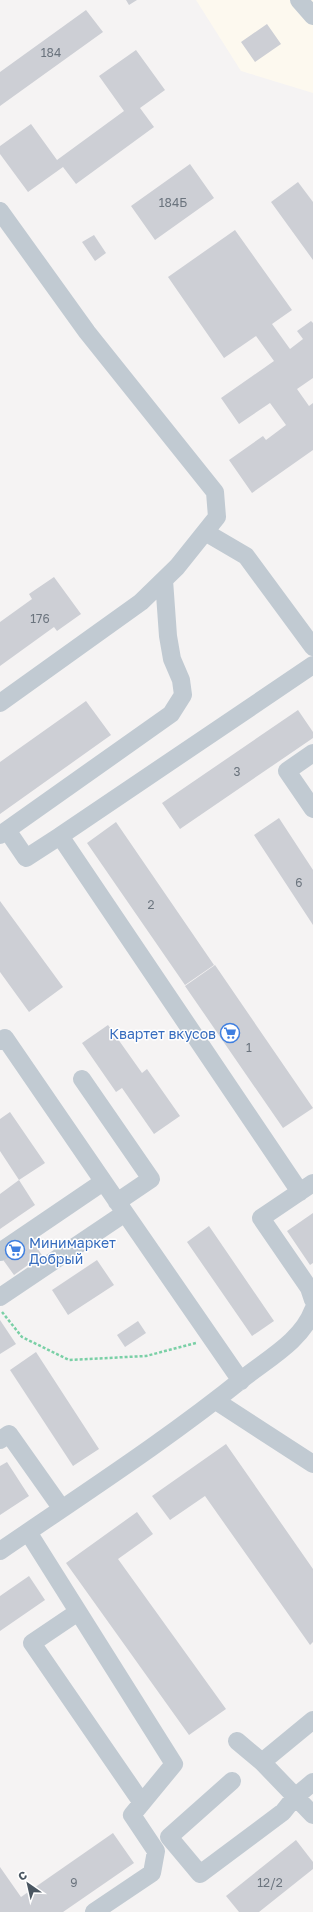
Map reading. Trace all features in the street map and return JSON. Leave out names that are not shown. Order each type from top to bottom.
[{"type":"lane","points":[[299,0],[313,17]]},
{"type":"lane","points":[[0,211],[87,332],[214,492],[217,517],[177,567],[141,602],[0,703]]},
{"type":"lane","points":[[205,532],[246,556],[313,647]]},
{"type":"lane","points":[[164,580],[168,636],[172,659],[181,680],[183,695],[171,714],[3,832],[26,858],[313,665]]},
{"type":"lane","points":[[313,753],[287,771],[313,808]]},
{"type":"lane","points":[[60,836],[306,1187],[261,1218],[312,1291]]},
{"type":"lane","points":[[2,1037],[241,1381]]},
{"type":"lane","points":[[0,1297],[121,1208],[151,1179],[82,1079]]},
{"type":"lane","points":[[0,1252],[103,1182]]},
{"type":"lane","points":[[0,1551],[216,1402],[293,1340],[309,1321],[313,1310]]},
{"type":"lane","points":[[216,1402],[313,1464]]},
{"type":"lane","points":[[0,1440],[9,1434],[62,1508]]},
{"type":"lane","points":[[28,1532],[174,1764],[132,1815],[156,1851],[152,1873],[94,1912]]},
{"type":"lane","points":[[78,1612],[32,1643],[142,1803]]},
{"type":"lane","points":[[262,1762],[313,1720]]},
{"type":"lane","points":[[237,1741],[262,1762],[313,1815]]},
{"type":"lane","points":[[232,1781],[169,1837],[200,1874],[283,1812],[295,1797],[313,1782]]},
{"type":"path","points":[[0,1309],[22,1337],[69,1360],[146,1356],[212,1339]]},
{"type":"shaded area","points":[[196,0],[313,0],[313,93],[241,71]]},
{"type":"building","points":[[126,0],[137,0],[129,5]]},
{"type":"building","points":[[86,10],[103,32],[0,106],[0,72]]},
{"type":"building","points":[[267,24],[281,44],[255,62],[241,42]]},
{"type":"building","points":[[136,50],[165,90],[140,108],[154,127],[76,184],[63,167],[28,192],[0,154],[0,146],[31,124],[57,160],[124,111],[99,76]]},
{"type":"building","points":[[190,164],[214,198],[155,240],[131,206]]},
{"type":"building","points":[[298,182],[313,202],[313,260],[271,202]]},
{"type":"building","points":[[235,230],[292,310],[272,324],[290,349],[303,339],[297,331],[311,321],[313,323],[313,378],[297,389],[309,406],[313,403],[313,450],[252,493],[229,460],[263,436],[266,440],[286,425],[270,403],[239,424],[221,398],[274,361],[256,336],[224,358],[168,277]]},
{"type":"building","points":[[94,235],[106,253],[95,261],[82,242]]},
{"type":"building","points":[[54,577],[81,614],[57,631],[54,627],[0,666],[0,622],[32,599],[29,594]]},
{"type":"building","points":[[86,701],[111,735],[0,814],[0,762]]},
{"type":"building","points":[[298,710],[313,732],[313,738],[180,829],[162,803]]},
{"type":"building","points":[[279,818],[313,870],[313,925],[254,835]]},
{"type":"building","points":[[116,822],[214,965],[185,985],[87,843]]},
{"type":"building","points":[[0,901],[63,987],[29,1012],[0,972]]},
{"type":"building","points":[[215,965],[313,1108],[283,1128],[185,986]]},
{"type":"building","points":[[108,1025],[142,1073],[147,1069],[180,1116],[154,1134],[122,1088],[116,1092],[82,1043]]},
{"type":"building","points":[[10,1112],[45,1163],[19,1180],[0,1151],[0,1119]]},
{"type":"building","points":[[19,1180],[35,1205],[0,1229],[0,1194]]},
{"type":"building","points":[[313,1213],[313,1263],[310,1265],[287,1231]]},
{"type":"building","points":[[209,1226],[274,1321],[252,1336],[187,1242]]},
{"type":"building","points":[[29,1237],[42,1255],[14,1275],[1,1257]]},
{"type":"building","points":[[97,1260],[114,1285],[68,1315],[52,1290]]},
{"type":"building","points":[[0,1320],[16,1344],[0,1354]]},
{"type":"building","points":[[138,1321],[146,1333],[125,1347],[117,1335]]},
{"type":"building","points":[[36,1352],[99,1449],[73,1466],[10,1370]]},
{"type":"building","points":[[226,1444],[313,1569],[313,1642],[310,1645],[205,1496],[170,1520],[152,1496]]},
{"type":"building","points":[[7,1462],[29,1496],[0,1515],[0,1466]]},
{"type":"building","points":[[137,1512],[153,1534],[118,1559],[226,1709],[189,1735],[66,1563]]},
{"type":"building","points":[[29,1576],[45,1600],[0,1631],[0,1596]]},
{"type":"building","points":[[113,1833],[134,1863],[63,1912],[0,1912],[0,1867],[21,1897]]},
{"type":"building","points":[[296,1840],[313,1862],[313,1869],[259,1912],[239,1912],[226,1896]]},
{"type":"place","name":"Квартет вкусов","points":[[230,1033]]},
{"type":"place","name":"Минимаркет Добрый","points":[[15,1250]]}]
